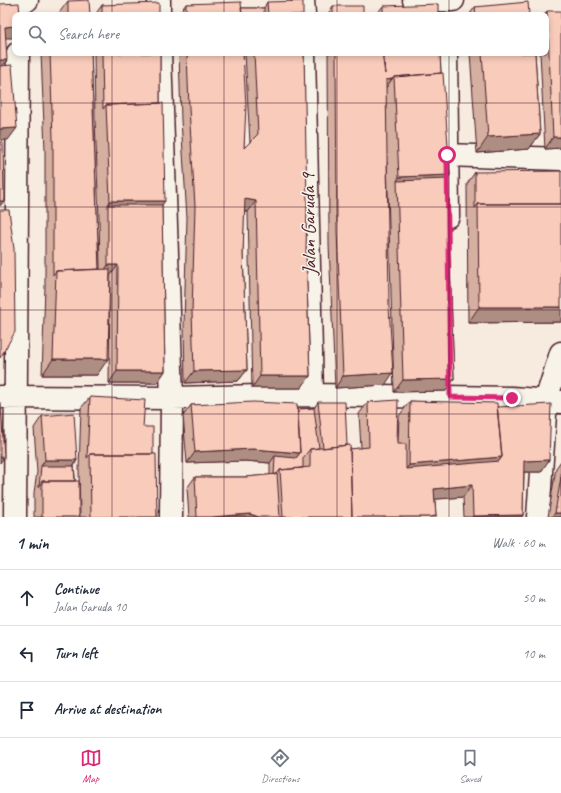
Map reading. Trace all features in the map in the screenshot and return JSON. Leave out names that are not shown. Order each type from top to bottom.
[{"type":"street","points":[[0,0],[27,0]]},
{"type":"street","points":[[19,0],[19,12]]},
{"type":"street","points":[[159,0],[159,12]]},
{"type":"street","points":[[303,0],[304,12]]},
{"type":"street","points":[[414,0],[453,0]]},
{"type":"street","points":[[445,0],[445,12]]},
{"type":"street","points":[[15,517],[8,397],[18,56]]},
{"type":"street","points":[[160,56],[172,398],[171,517]]},
{"type":"street","name":"Jalan Garuda 9","points":[[304,56],[312,395]]},
{"type":"street","points":[[446,56],[448,233]]},
{"type":"street","points":[[447,155],[561,159]]},
{"type":"street","points":[[538,517],[561,353]]},
{"type":"street","points":[[450,374],[450,397]]},
{"type":"street","points":[[8,397],[172,398],[312,395],[450,397],[554,401]]},
{"type":"building","points":[[89,0],[90,12],[68,12],[68,1]]},
{"type":"building","points":[[303,1],[303,12],[268,12],[267,2]]},
{"type":"building","points":[[241,2],[242,12],[186,12],[186,4]]},
{"type":"building","points":[[528,2],[529,12],[476,12],[475,7]]},
{"type":"building","points":[[19,3],[20,12],[12,12],[12,26],[5,27],[7,60],[0,60],[0,4]]},
{"type":"building","points":[[159,3],[159,12],[102,12],[102,5]]},
{"type":"building","points":[[438,4],[438,12],[383,12],[383,6]]},
{"type":"building","points":[[333,6],[363,6],[363,12],[333,12]]},
{"type":"building","points":[[241,8],[264,8],[264,12],[242,12]]},
{"type":"building","points":[[561,11],[561,137],[553,137],[549,53],[549,12],[547,12]]},
{"type":"building","points":[[50,56],[91,56],[99,269],[56,271],[53,275],[53,138]]},
{"type":"building","points":[[102,56],[160,56],[160,103],[106,105],[103,109]]},
{"type":"building","points":[[187,56],[243,56],[246,106],[244,148],[258,134],[254,56],[304,56],[307,201],[306,253],[310,376],[260,376],[256,201],[245,199],[243,253],[247,370],[194,371],[192,312],[195,206]]},
{"type":"building","points":[[336,56],[382,56],[385,74],[384,56],[440,56],[441,73],[394,77],[386,80],[389,306],[393,373],[343,376],[337,232]]},
{"type":"building","points":[[482,56],[535,56],[540,134],[488,137]]},
{"type":"building","points":[[12,65],[17,128],[0,129],[0,66]]},
{"type":"building","points":[[443,73],[450,175],[399,177],[394,77]]},
{"type":"building","points":[[163,103],[165,201],[110,201],[106,105]]},
{"type":"building","points":[[0,142],[3,142],[4,201],[0,201]]},
{"type":"building","points":[[561,171],[561,204],[478,204],[475,208],[475,172]]},
{"type":"building","points":[[447,179],[454,379],[403,380],[397,181]]},
{"type":"building","points":[[478,204],[561,204],[561,307],[479,307]]},
{"type":"building","points":[[108,205],[162,205],[165,371],[117,371],[118,265],[108,265]]},
{"type":"building","points":[[0,210],[9,210],[14,249],[15,332],[0,358]]},
{"type":"building","points":[[110,269],[108,359],[53,359],[56,271]]},
{"type":"building","points":[[90,397],[145,400],[143,427],[153,427],[153,454],[90,454],[87,458]]},
{"type":"building","points":[[398,400],[397,444],[406,444],[406,469],[499,461],[502,457],[497,407],[551,404],[549,460],[524,461],[523,515],[473,516],[472,485],[434,489],[436,516],[352,517],[350,449],[369,447],[368,402]]},
{"type":"building","points":[[410,401],[497,403],[502,457],[409,465]]},
{"type":"building","points":[[253,402],[297,404],[300,453],[253,449],[195,452],[191,405]]},
{"type":"building","points":[[318,402],[345,402],[347,445],[323,448]]},
{"type":"building","points":[[1,403],[4,457],[0,457]]},
{"type":"building","points":[[314,408],[319,448],[310,449],[303,458],[303,468],[280,470],[274,475],[275,456],[296,458],[300,453],[298,409]]},
{"type":"building","points":[[74,413],[77,460],[45,460],[42,416]]},
{"type":"building","points":[[350,445],[352,517],[283,517],[280,470],[310,467],[310,449]]},
{"type":"building","points":[[90,454],[156,454],[157,517],[91,517]]},
{"type":"building","points":[[41,466],[74,466],[75,481],[42,481],[39,487]]},
{"type":"building","points":[[277,474],[280,517],[259,517],[250,514],[197,517],[195,477],[246,477]]},
{"type":"building","points":[[561,477],[561,513],[555,513]]},
{"type":"building","points":[[42,481],[79,481],[79,517],[42,517]]},
{"type":"route","points":[[447,155],[450,397],[512,398]]}]
